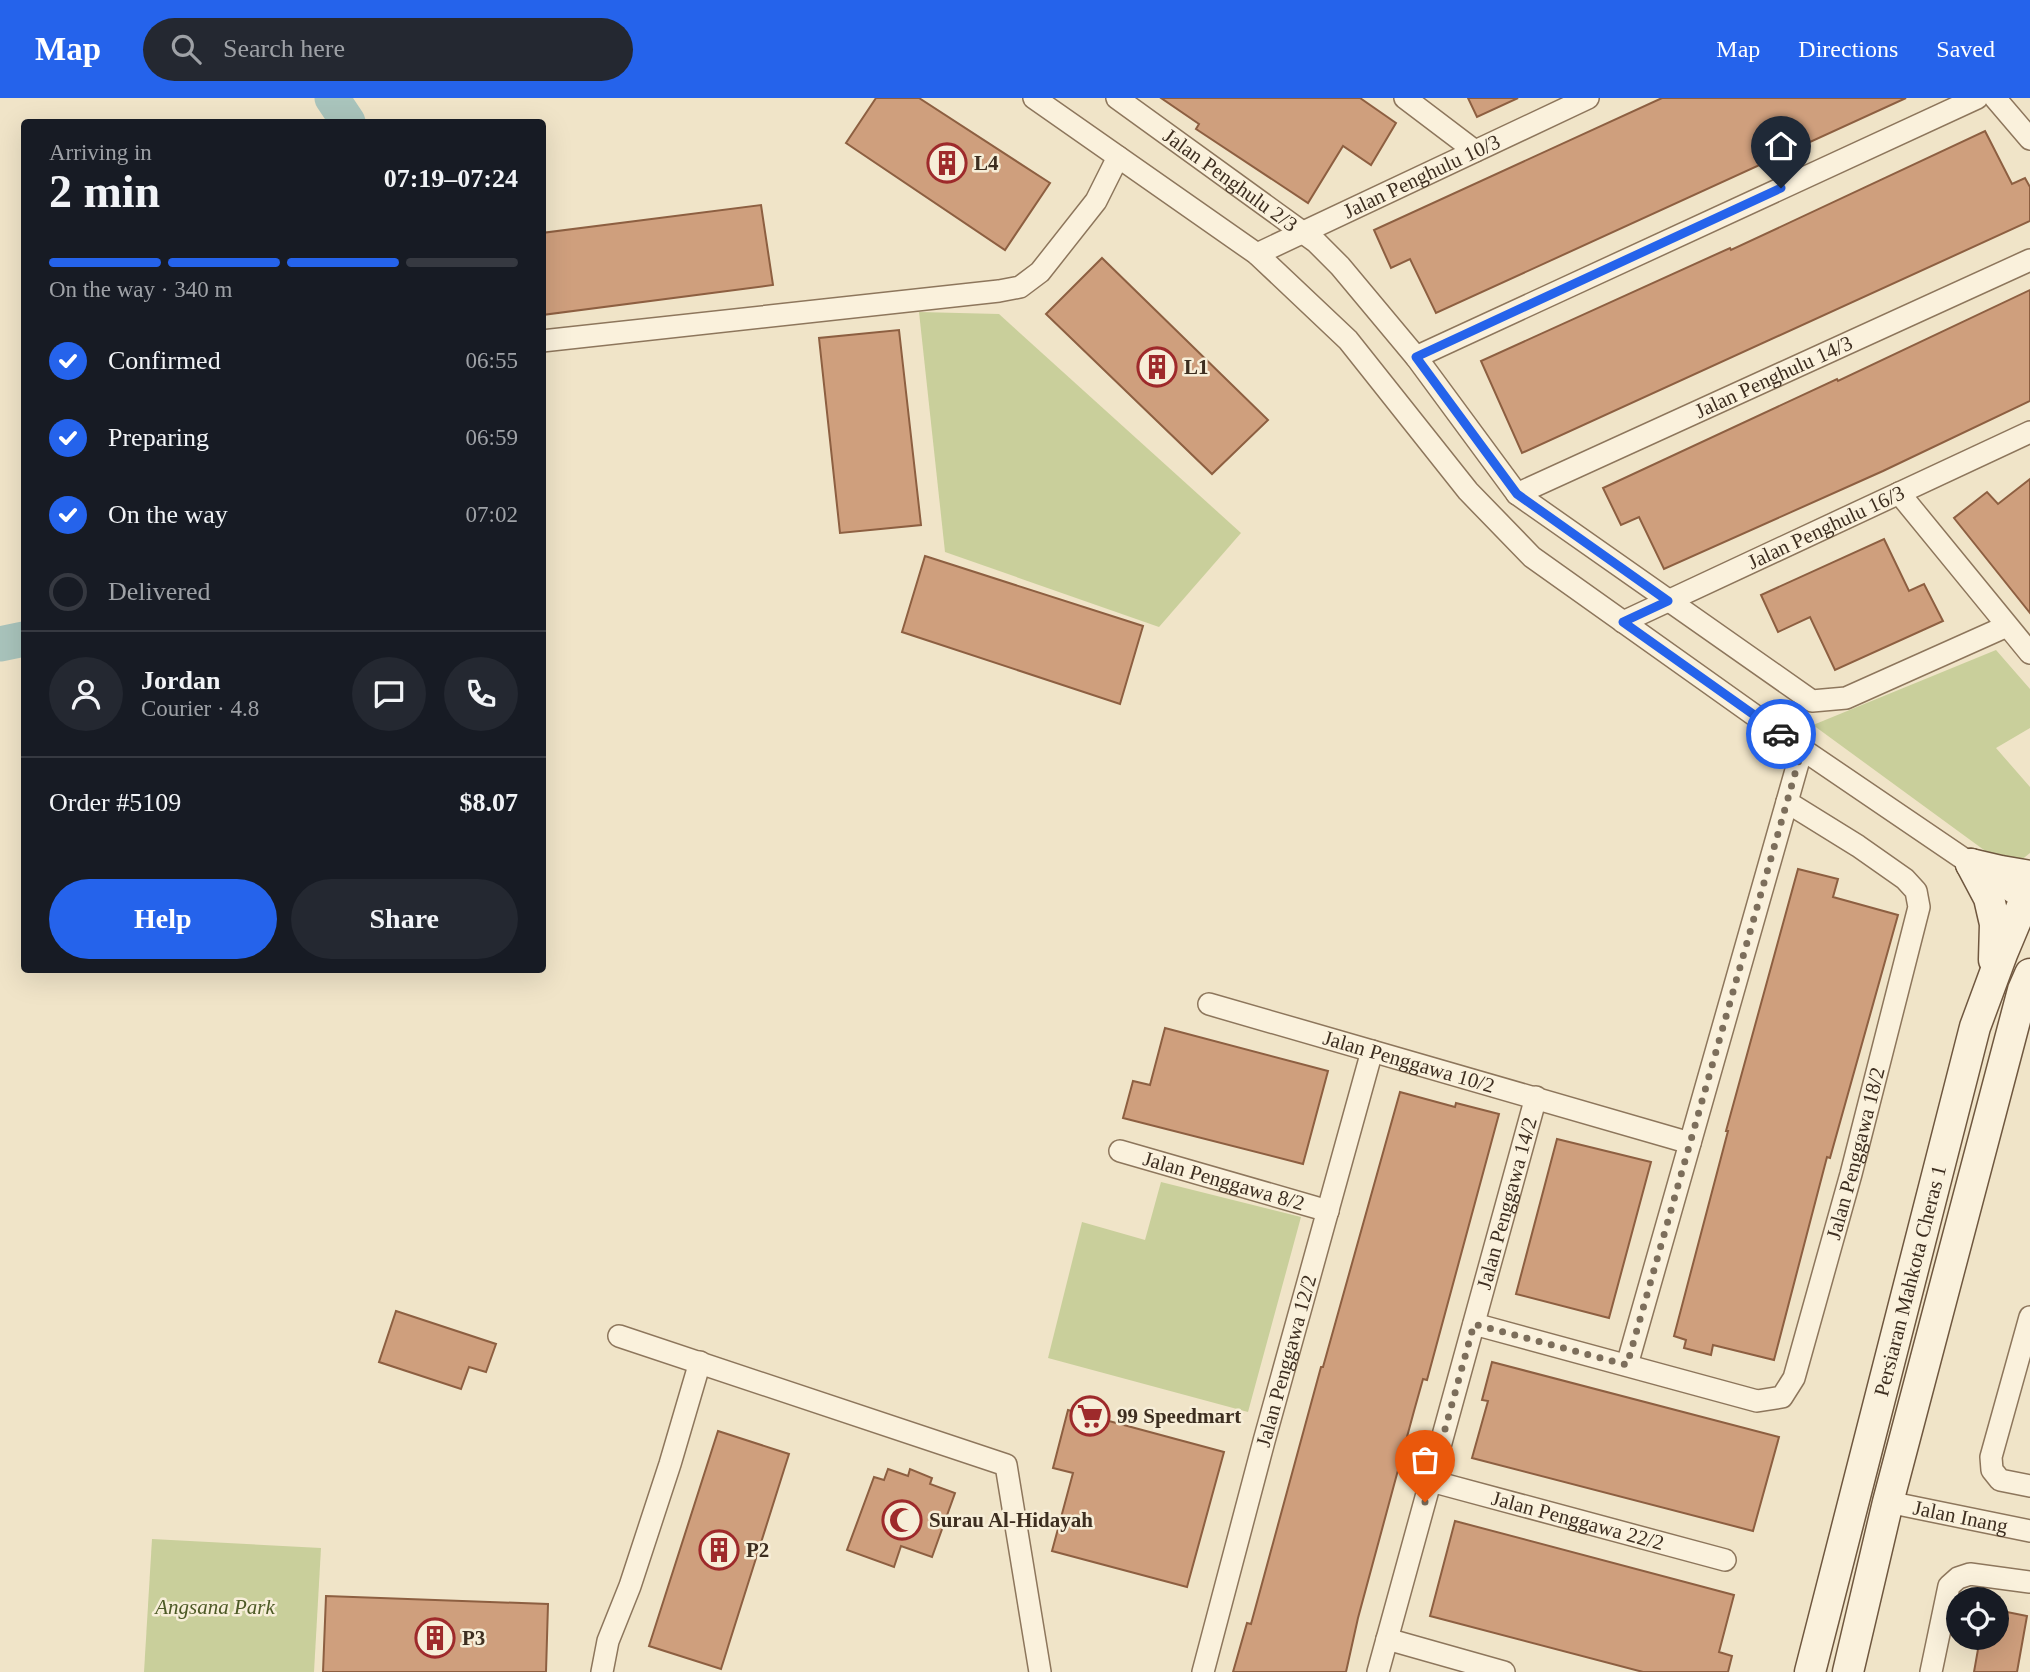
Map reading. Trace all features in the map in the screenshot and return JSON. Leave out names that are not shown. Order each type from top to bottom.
[{"type":"main road","points":[[1971,864],[2000,871],[2029,893]]},
{"type":"main road","points":[[1971,864],[1989,898],[1995,924],[1994,975]]},
{"type":"main road","name":"Persiaran Mahkota Cheras 1","points":[[1810,1672],[1975,1027],[2029,893]]},
{"type":"main road","name":"Persiaran Mahkota Cheras 1","points":[[1848,1672],[1888,1502],[2023,990],[2030,974]]},
{"type":"street","points":[[1034,98],[1257,254],[1348,340],[1468,491],[1532,556],[1802,749],[1971,864]]},
{"type":"street","name":"Jalan Penghulu 2/3","points":[[1117,98],[1304,232],[1340,266],[1416,357],[1517,494],[1812,701],[1846,698],[2007,626]]},
{"type":"street","points":[[1405,98],[1469,146]]},
{"type":"street","name":"Jalan Penghulu 10/3","points":[[1257,254],[1469,146],[1588,98]]},
{"type":"street","points":[[1416,357],[1977,98]]},
{"type":"street","points":[[1995,98],[2030,139]]},
{"type":"street","points":[[546,341],[1020,288],[1040,272],[1096,201],[1118,157]]},
{"type":"street","name":"Jalan Penghulu 14/3","points":[[1517,494],[2030,260]]},
{"type":"street","name":"Jalan Penghulu 16/3","points":[[1623,622],[2030,432]]},
{"type":"street","points":[[1899,493],[2030,653]]},
{"type":"street","points":[[1474,1324],[1627,1365],[1802,749]]},
{"type":"street","name":"Jalan Penggawa 18/2","points":[[1627,1365],[1757,1401],[1782,1397],[1794,1378],[1802,1352],[1851,1174],[1919,906],[1916,891],[1905,879],[1787,802]]},
{"type":"street","name":"Jalan Penggawa 10/2","points":[[1209,1004],[1690,1143]]},
{"type":"street","name":"Jalan Penggawa 12/2","points":[[1203,1672],[1372,1051]]},
{"type":"street","name":"Jalan Penggawa 14/2","points":[[1378,1672],[1536,1097]]},
{"type":"street","name":"Jalan Penggawa 8/2","points":[[1120,1151],[1328,1211]]},
{"type":"street","points":[[2030,1318],[1991,1457],[1992,1470],[2000,1480],[2030,1486]]},
{"type":"street","points":[[619,1336],[1006,1465],[1041,1672]]},
{"type":"street","points":[[603,1672],[608,1641],[630,1586],[700,1362]]},
{"type":"street","name":"Jalan Penggawa 22/2","points":[[1431,1481],[1726,1560]]},
{"type":"street","name":"Jalan Inang","points":[[1888,1502],[2030,1531]]},
{"type":"street","points":[[1931,1672],[1949,1586],[1958,1578],[1970,1574],[2030,1582]]},
{"type":"street","points":[[1387,1639],[1504,1672]]},
{"type":"green space","points":[[919,312],[999,314],[1241,533],[1159,627],[945,552]]},
{"type":"green space","points":[[1996,650],[2030,689],[2030,728],[1996,748],[2030,787],[2030,853],[2010,869],[1813,725]]},
{"type":"green space","points":[[1161,1182],[1301,1217],[1248,1412],[1048,1358],[1082,1222],[1145,1240]]},
{"type":"green space","name":"Angsana Park","points":[[152,1539],[321,1548],[314,1672],[144,1672]]},
{"type":"building","name":"L4","points":[[876,98],[919,98],[1050,183],[1005,250],[846,143]]},
{"type":"building","points":[[1161,98],[1360,98],[1396,123],[1371,165],[1343,146],[1308,203],[1196,129],[1199,124]]},
{"type":"building","points":[[1468,98],[1518,98],[1477,117]]},
{"type":"building","points":[[1662,98],[1906,98],[1436,313],[1410,259],[1391,268],[1374,230]]},
{"type":"building","points":[[1985,131],[2012,184],[2025,178],[2030,187],[2030,221],[1522,453],[1481,361],[1730,248],[1731,250]]},
{"type":"building","points":[[761,205],[773,285],[546,314],[546,232]]},
{"type":"building","name":"L1","points":[[1102,258],[1268,420],[1212,474],[1046,314]]},
{"type":"building","points":[[2030,290],[2030,401],[1883,471],[1664,569],[1639,517],[1621,525],[1603,488]]},
{"type":"building","points":[[899,330],[921,525],[840,533],[819,338]]},
{"type":"building","points":[[2030,479],[2030,613],[1954,518],[1987,492],[1998,504]]},
{"type":"building","points":[[1884,539],[1909,591],[1924,584],[1943,621],[1835,670],[1810,617],[1778,632],[1761,595]]},
{"type":"building","points":[[925,556],[1143,626],[1120,704],[902,632]]},
{"type":"building","points":[[1798,869],[1838,879],[1833,897],[1898,915],[1830,1158],[1827,1157],[1774,1360],[1713,1345],[1711,1355],[1684,1348],[1686,1340],[1674,1336],[1726,1131]]},
{"type":"building","points":[[1165,1028],[1328,1071],[1303,1164],[1123,1118],[1133,1081],[1150,1085]]},
{"type":"building","points":[[1400,1092],[1455,1107],[1456,1103],[1499,1114],[1427,1380],[1423,1379],[1414,1411],[1346,1672],[1233,1672],[1247,1623],[1251,1624]]},
{"type":"building","points":[[1557,1139],[1651,1162],[1609,1318],[1516,1294]]},
{"type":"building","points":[[396,1311],[496,1344],[486,1372],[469,1367],[461,1389],[379,1362]]},
{"type":"building","points":[[1492,1362],[1779,1437],[1753,1531],[1472,1458],[1488,1401],[1482,1400]]},
{"type":"building","points":[[1068,1410],[1224,1452],[1187,1587],[1052,1551],[1073,1473],[1053,1468]]},
{"type":"building","name":"P2","points":[[718,1431],[789,1454],[721,1669],[649,1646]]},
{"type":"building","name":"Surau Al-Hidayah","points":[[888,1469],[908,1476],[910,1469],[932,1478],[930,1484],[955,1493],[932,1557],[901,1546],[894,1567],[847,1550],[874,1477],[884,1480]]},
{"type":"building","points":[[1455,1521],[1734,1595],[1719,1652],[1732,1656],[1728,1672],[1643,1672],[1430,1616]]},
{"type":"building","name":"P3","points":[[326,1596],[548,1604],[546,1672],[323,1672]]},
{"type":"building","points":[[2009,1612],[2027,1616],[2017,1672],[1974,1672],[1978,1650],[2009,1650]]},
{"type":"waterway","points":[[332,98],[346,119]]},
{"type":"waterway","points":[[0,644],[21,640]]},
{"type":"way so far","points":[[1425,1502],[1474,1324],[1627,1365],[1802,749],[1781,734]]},
{"type":"place","name":"L4","points":[[947,163]]},
{"type":"place","name":"L1","points":[[1157,367]]},
{"type":"place","name":"99 Speedmart","points":[[1090,1416]]},
{"type":"place","name":"Surau Al-Hidayah","points":[[902,1520]]},
{"type":"place","name":"P2","points":[[719,1550]]},
{"type":"place","name":"P3","points":[[435,1638]]},
{"type":"route","points":[[1781,188],[1416,357],[1517,494],[1668,601],[1623,622],[1781,734]]}]
